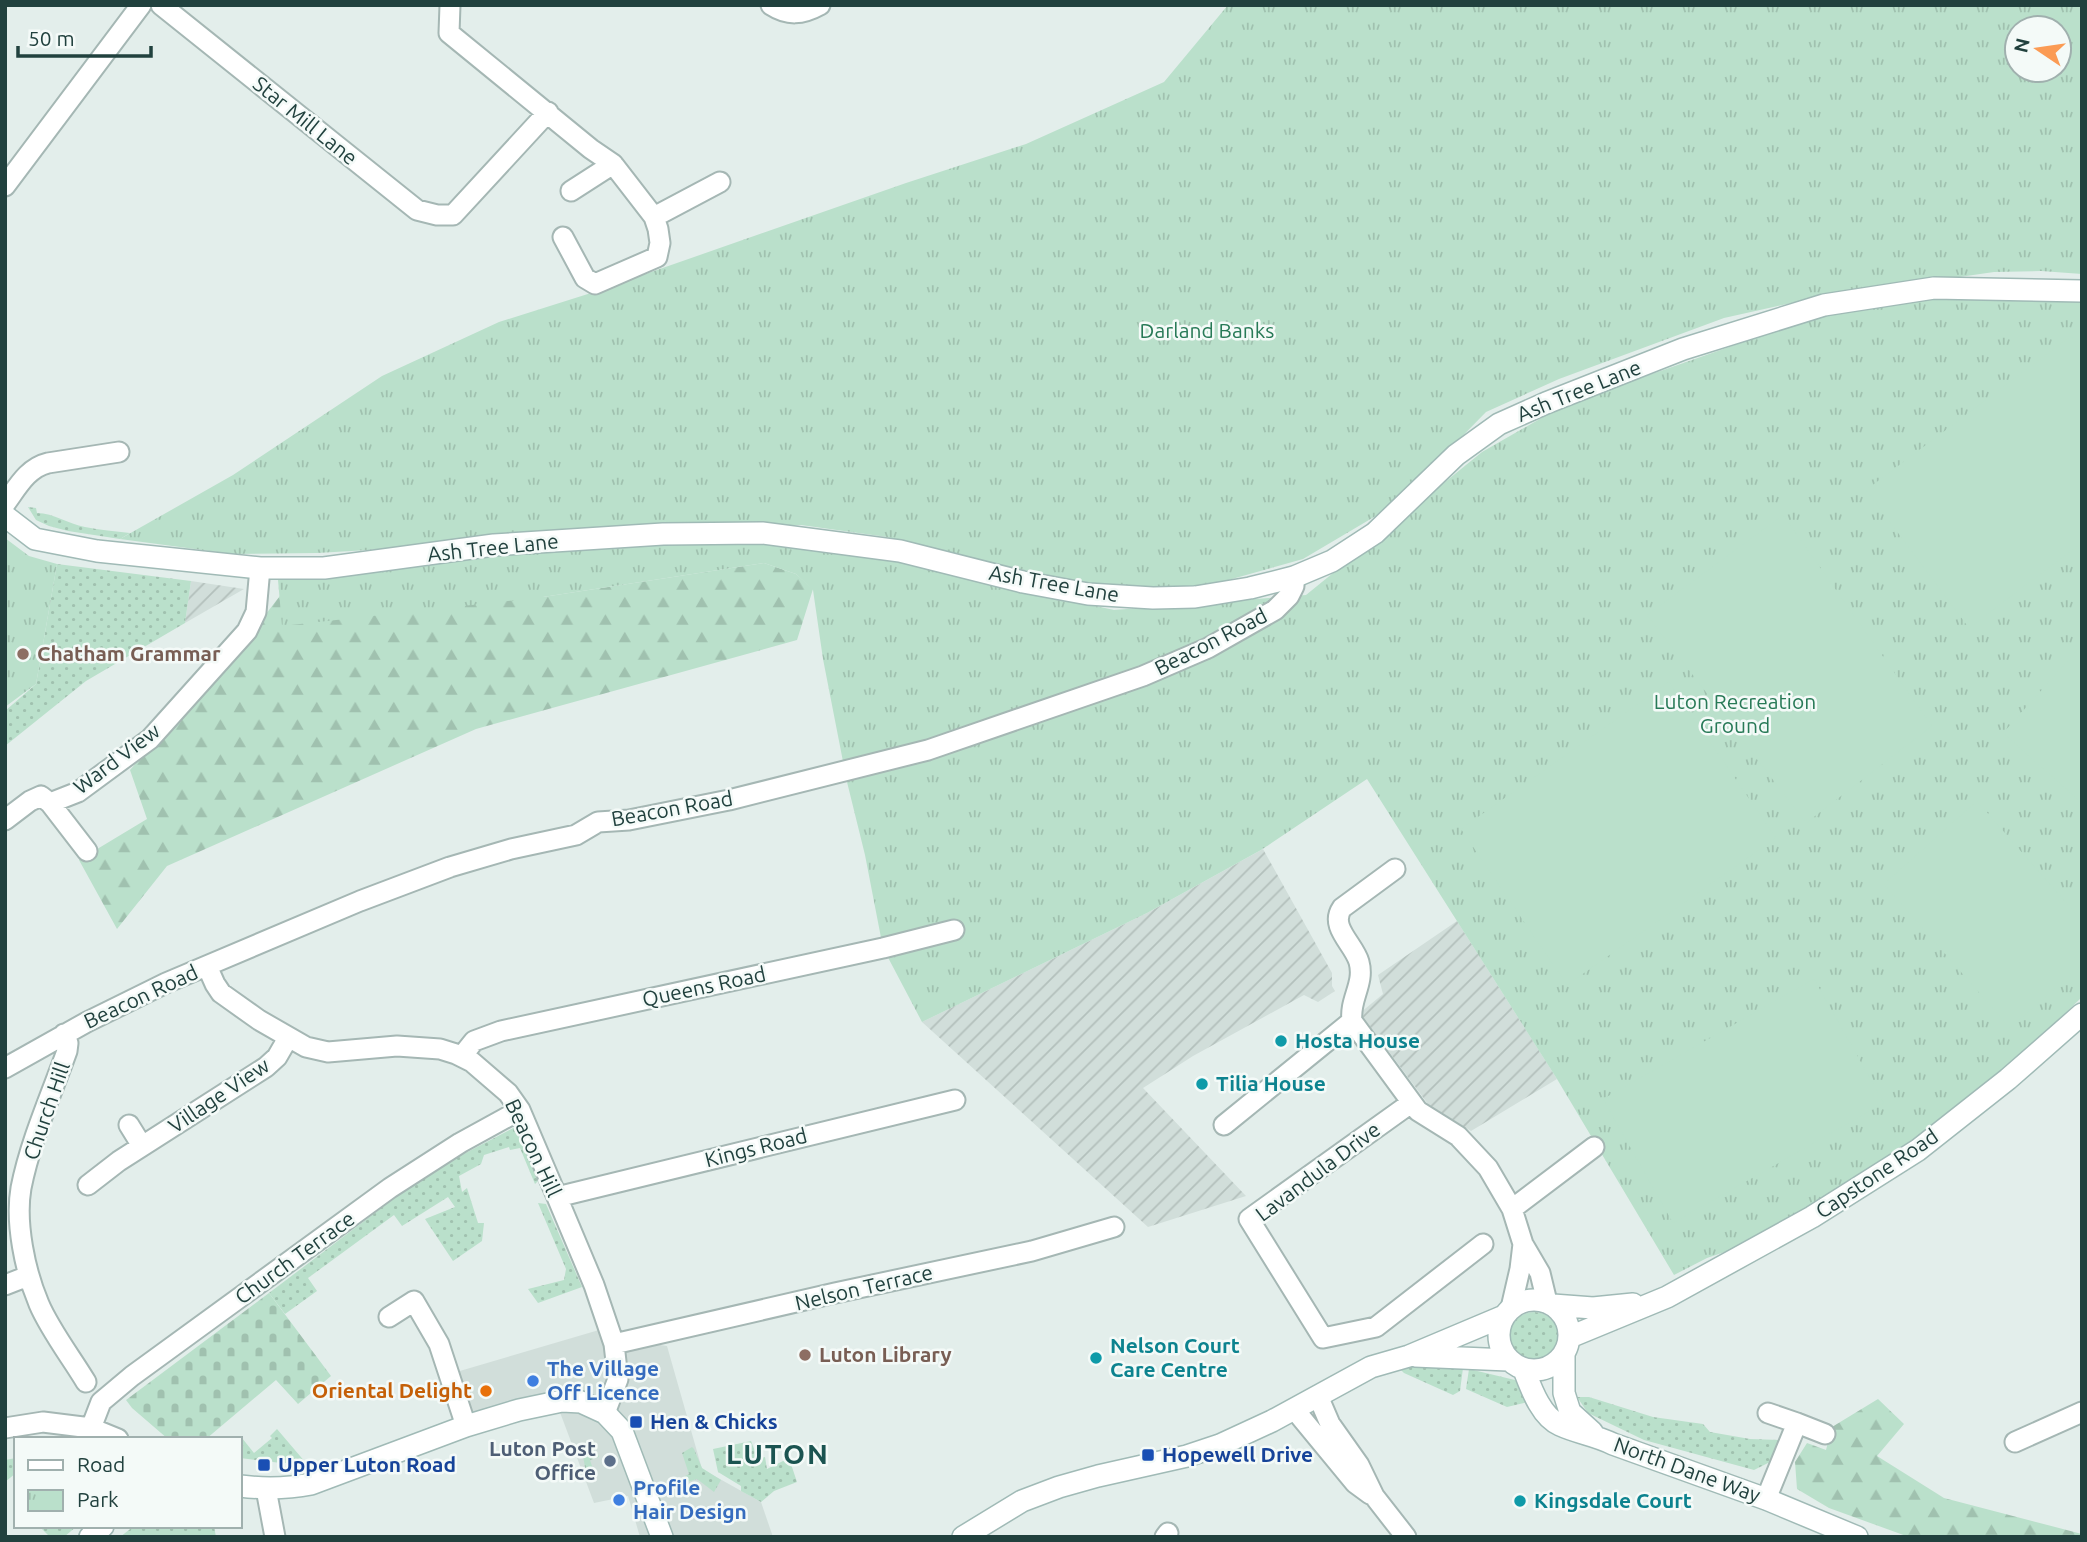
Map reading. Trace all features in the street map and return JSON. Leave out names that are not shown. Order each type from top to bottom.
[{"type":"street","points":[[5,186],[141,5]]},
{"type":"street","name":"Star Mill Lane","points":[[160,5],[417,210],[437,215],[453,215],[548,112]]},
{"type":"street","points":[[450,5],[449,33],[613,164],[654,217],[659,229],[660,243],[657,257],[595,284],[585,278],[563,237]]},
{"type":"street","points":[[771,5],[783,12],[800,13],[820,5]]},
{"type":"street","points":[[571,191],[613,164]]},
{"type":"street","points":[[654,217],[720,182]]},
{"type":"street","name":"Ash Tree Lane","points":[[5,516],[36,538],[47,541],[97,551],[260,568],[324,568],[494,545],[663,534],[762,533],[900,551],[1047,587],[1117,597],[1195,597],[1294,577],[1340,557],[1375,533],[1456,456],[1499,425],[1546,403],[1684,349],[1824,305],[1934,288],[2082,291]]},
{"type":"street","points":[[5,504],[28,474],[38,466],[118,452]]},
{"type":"street","name":"Ward View","points":[[50,803],[78,792],[150,739],[227,656],[244,636],[254,618],[260,568]]},
{"type":"street","name":"Beacon Road","points":[[5,1068],[129,1000],[360,901],[478,858],[578,834],[598,822],[629,820],[729,800],[928,750],[1143,676],[1208,648],[1275,610],[1289,596],[1294,586],[1294,577]]},
{"type":"street","name":"Ward View","points":[[5,820],[41,796],[50,803],[87,851]]},
{"type":"street","points":[[1395,869],[1339,913],[1338,924],[1357,956],[1360,967],[1358,988],[1351,1005],[1352,1021],[1418,1111],[1458,1136],[1472,1149],[1494,1178],[1512,1209],[1523,1244],[1540,1273],[1550,1304]]},
{"type":"street","name":"Queens Road","points":[[462,1056],[472,1043],[488,1034],[883,948],[954,930]]},
{"type":"street","name":"Beacon Hill","points":[[207,966],[221,993],[259,1020],[306,1047],[324,1052],[405,1046],[440,1049],[462,1056],[480,1067],[512,1097],[520,1110],[594,1285],[614,1344],[618,1379],[605,1413]]},
{"type":"street","name":"Capstone Road","points":[[1567,1346],[1733,1262],[1812,1217],[1918,1150],[2008,1079],[2082,1014]]},
{"type":"street","points":[[1224,1125],[1352,1021]]},
{"type":"street","name":"Church Hill","points":[[64,1034],[69,1045],[40,1122],[21,1190],[21,1235],[29,1276],[40,1306],[86,1382]]},
{"type":"street","name":"Village View","points":[[89,1185],[142,1146],[266,1067],[277,1057],[288,1038]]},
{"type":"street","name":"Kings Road","points":[[557,1197],[955,1100]]},
{"type":"street","name":"Lavandula Drive","points":[[1411,1103],[1249,1219],[1323,1338],[1376,1327],[1483,1244]]},
{"type":"street","name":"Church Terrace","points":[[91,1428],[101,1402],[132,1376],[390,1188],[460,1143],[520,1110]]},
{"type":"street","points":[[129,1125],[142,1146]]},
{"type":"street","points":[[1512,1209],[1594,1147]]},
{"type":"street","name":"Nelson Terrace","points":[[614,1344],[1032,1251],[1114,1227]]},
{"type":"street","points":[[1516,1365],[1501,1350],[1498,1338],[1499,1327],[1507,1312],[1520,1269],[1523,1244]]},
{"type":"street","points":[[5,1286],[29,1276]]},
{"type":"street","points":[[963,1537],[1034,1496],[1098,1476],[1220,1446],[1272,1422],[1371,1367],[1409,1356],[1507,1312],[1522,1301],[1535,1300],[1550,1304],[1565,1317],[1567,1346],[1553,1366],[1539,1371],[1516,1365],[1409,1356]]},
{"type":"street","points":[[389,1317],[414,1301],[439,1344],[466,1426]]},
{"type":"street","name":"Capstone Road","points":[[1550,1304],[1593,1308],[1652,1303]]},
{"type":"street","name":"North Dane Way","points":[[1567,1346],[1564,1393],[1570,1412],[1596,1435]]},
{"type":"street","name":"North Dane Way","points":[[1516,1365],[1537,1402],[1557,1424],[1596,1435],[1613,1444],[1766,1499],[1857,1537]]},
{"type":"street","points":[[1318,1396],[1330,1424],[1359,1465],[1374,1496],[1406,1537]]},
{"type":"street","points":[[242,1486],[266,1489],[311,1484],[466,1426],[519,1410],[562,1401],[584,1403],[605,1413],[616,1422],[623,1433],[662,1537]]},
{"type":"street","points":[[1294,1409],[1355,1483],[1374,1496]]},
{"type":"street","points":[[2015,1442],[2082,1412]]},
{"type":"street","points":[[1768,1413],[1825,1434]]},
{"type":"street","points":[[5,1428],[43,1422],[91,1428],[113,1437]]},
{"type":"street","points":[[1766,1499],[1797,1423]]},
{"type":"street","points":[[266,1489],[275,1537]]},
{"type":"shaded area","points":[[191,581],[244,589],[185,623]]},
{"type":"shaded area","points":[[1263,849],[1332,973],[1332,986],[1335,991],[1318,1002],[1304,995],[1193,1056],[1143,1088],[1246,1196],[1148,1227],[922,1022],[1147,913]]},
{"type":"shaded area","points":[[1457,921],[1557,1079],[1471,1131],[1428,1104],[1360,1013],[1383,994],[1378,975]]},
{"type":"shaded area","points":[[599,1330],[628,1340],[667,1346],[702,1469],[761,1502],[773,1537],[640,1537],[628,1496],[594,1503],[552,1391],[467,1414],[453,1373]]},
{"type":"green space","name":"Darland Banks","points":[[1228,5],[2082,5],[2082,274],[1994,272],[1814,298],[1724,318],[1559,379],[1486,412],[1396,504],[1303,559],[1207,586],[1097,586],[941,552],[887,537],[801,525],[317,553],[232,554],[120,539],[233,475],[382,376],[499,322],[1026,144],[1164,82]]},
{"type":"green space","name":"Luton Recreation Ground","points":[[1951,296],[2082,297],[2082,997],[2015,1062],[1901,1153],[1766,1238],[1707,1258],[1674,1275],[1557,1079],[1367,779],[1261,850],[1147,913],[922,1022],[883,948],[865,855],[847,782],[823,659],[813,590],[796,574],[764,563],[543,597],[282,626],[278,580],[663,534],[870,546],[984,581],[1114,610],[1306,595],[1482,452],[1566,404],[1801,322],[1855,309]]},
{"type":"green space","points":[[2071,336],[2082,351],[2082,543],[1969,628],[1866,490]]},
{"type":"green space","points":[[28,507],[36,508],[37,513],[79,526],[130,533],[120,539],[68,531],[36,520]]},
{"type":"green space","points":[[1783,515],[1932,726],[1806,823],[1647,615]]},
{"type":"green space","name":"Chatham Grammar","points":[[5,538],[29,556],[57,564],[36,684],[5,707]]},
{"type":"green space","points":[[764,563],[796,574],[813,589],[797,640],[476,729],[167,866],[117,929],[79,860],[147,819],[130,770],[251,633],[283,592],[543,597]]},
{"type":"green space","points":[[57,564],[191,581],[185,623],[86,681],[5,746],[5,711],[36,684]]},
{"type":"green space","points":[[2082,645],[2082,803],[2003,733]]},
{"type":"green space","points":[[1669,682],[1776,838],[1567,985],[1461,829]]},
{"type":"green space","points":[[1977,801],[2082,921],[2082,965],[2010,1028],[1884,884]]},
{"type":"green space","points":[[1814,979],[1884,1103],[1673,1223],[1603,1099]]},
{"type":"green space","points":[[517,1126],[538,1181],[535,1184],[520,1148],[510,1150],[509,1147],[484,1155],[481,1164],[459,1176],[462,1192],[467,1188],[478,1223],[484,1223],[482,1241],[453,1261],[425,1219],[455,1207],[448,1197],[402,1226],[394,1215],[308,1278],[317,1291],[285,1314],[269,1293],[429,1172]]},
{"type":"green space","points":[[538,1203],[546,1204],[582,1287],[538,1303],[528,1289],[564,1280],[566,1269]]},
{"type":"green space","points":[[269,1293],[331,1376],[298,1404],[276,1380],[208,1437],[166,1437],[126,1400]]},
{"type":"green space","points":[[1534,1312],[1551,1319],[1558,1336],[1551,1353],[1534,1360],[1517,1353],[1510,1336],[1517,1319]]},
{"type":"green space","points":[[1417,1365],[1463,1368],[1460,1391],[1453,1395],[1401,1370]]},
{"type":"green space","points":[[1469,1369],[1515,1380],[1533,1401],[1507,1407],[1466,1389]]},
{"type":"green space","points":[[1577,1397],[1589,1397],[1653,1417],[1703,1424],[1710,1432],[1750,1439],[1784,1440],[1770,1462],[1754,1470],[1644,1440],[1588,1413]]},
{"type":"green space","points":[[1878,1399],[1904,1424],[1877,1456],[1944,1498],[2082,1534],[2082,1537],[1909,1537],[1829,1508],[1797,1489],[1795,1462],[1807,1443],[1826,1450],[1832,1427]]},
{"type":"green space","points":[[277,1429],[306,1463],[242,1458],[242,1438],[254,1453],[272,1438],[270,1436]]},
{"type":"green space","points":[[751,1441],[758,1459],[765,1457],[767,1469],[789,1458],[797,1482],[774,1491],[761,1502],[741,1491],[741,1486],[718,1472],[713,1449]]},
{"type":"green space","points":[[692,1447],[702,1468],[721,1480],[714,1492],[697,1479],[687,1482],[685,1476],[689,1474],[682,1453]]},
{"type":"green space","points":[[597,1452],[599,1457],[590,1460],[595,1475],[587,1478],[583,1456]]},
{"type":"green space","points":[[14,1458],[14,1475],[5,1482],[5,1460]]},
{"type":"green space","points":[[41,1528],[75,1528],[64,1537],[50,1537]]},
{"type":"green space","points":[[131,1528],[214,1528],[216,1537],[120,1537]]},
{"type":"place","name":"Chatham Grammar","points":[[23,654]]},
{"type":"place","name":"Hosta House","points":[[1281,1041]]},
{"type":"place","name":"Tilia House","points":[[1202,1084]]},
{"type":"place","name":"Luton Library","points":[[805,1355]]},
{"type":"place","name":"Nelson Court Care Centre","points":[[1096,1358]]},
{"type":"place","name":"The Village Off Licence","points":[[533,1381]]},
{"type":"place","name":"Oriental Delight","points":[[486,1391]]},
{"type":"place","name":"Hen & Chicks","points":[[636,1422]]},
{"type":"place","name":"Hopewell Drive","points":[[1148,1455]]},
{"type":"place","name":"Luton Post Office","points":[[610,1461]]},
{"type":"place","name":"Upper Luton Road","points":[[264,1465]]},
{"type":"place","name":"Profile Hair Design","points":[[619,1500]]},
{"type":"place","name":"Kingsdale Court","points":[[1520,1501]]},
{"type":"district","name":"LUTON","points":[[778,1454]]}]
